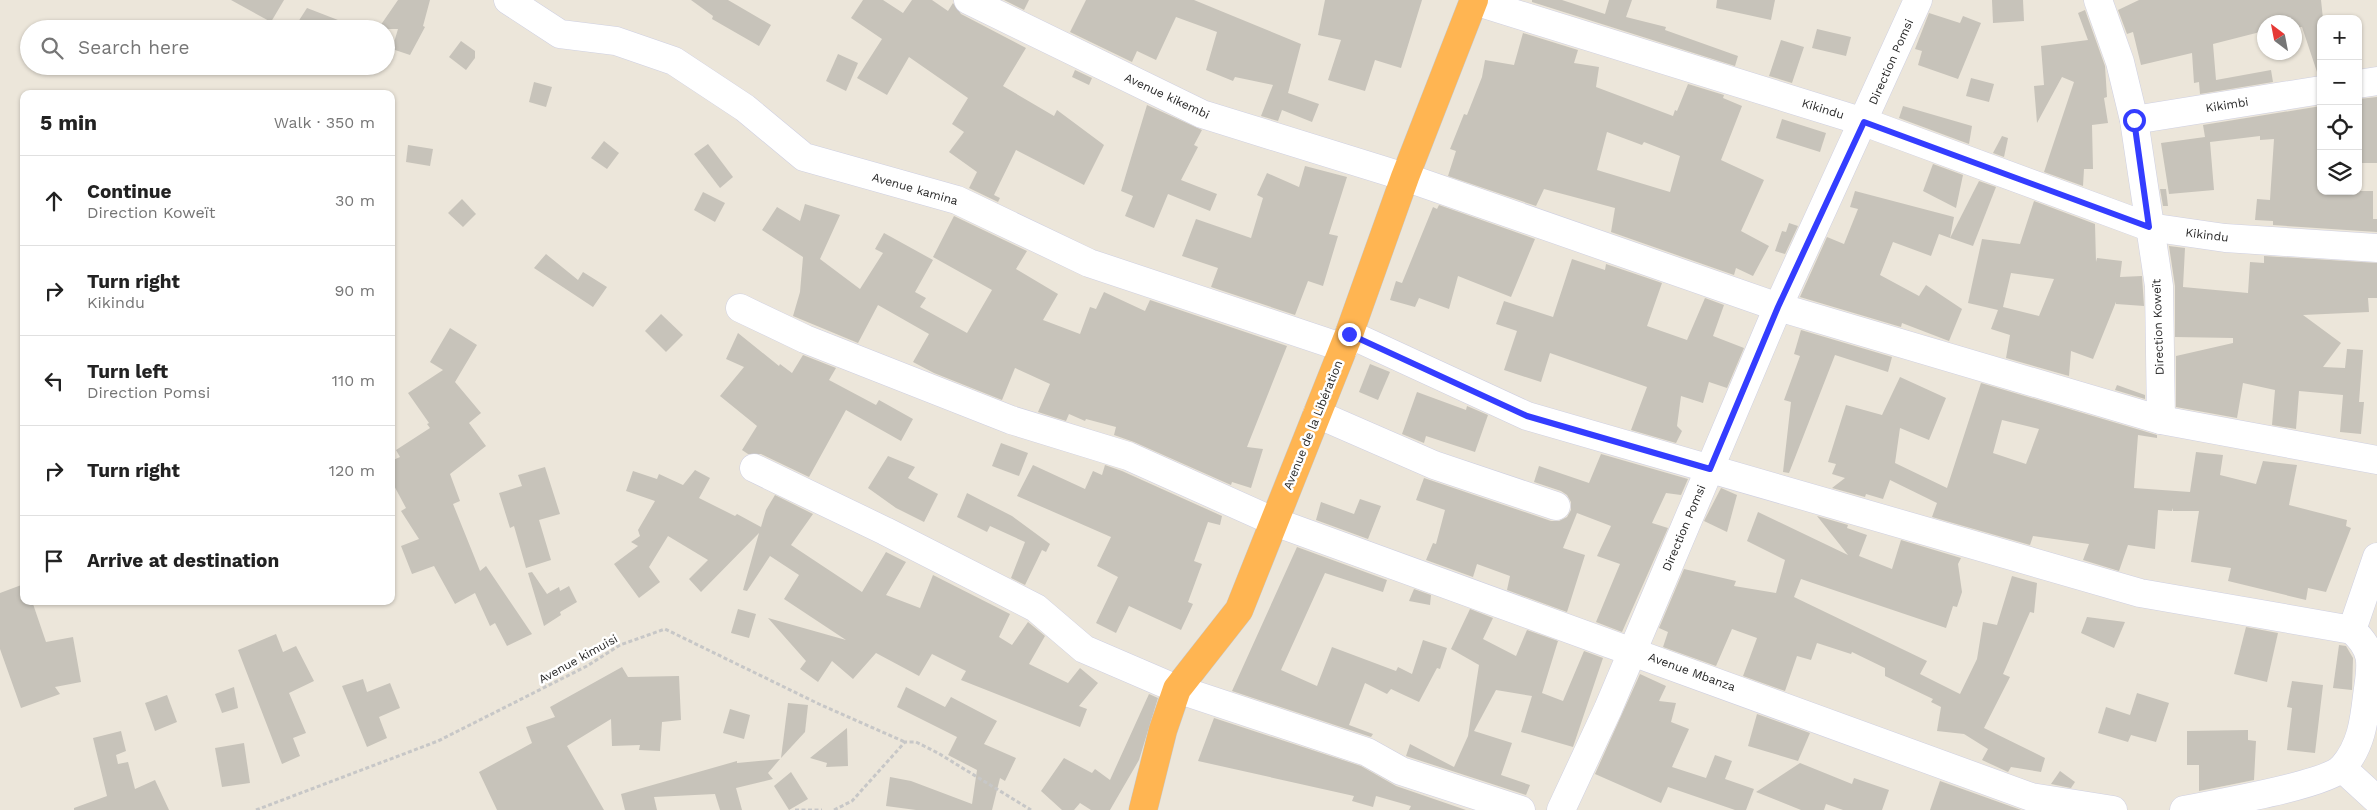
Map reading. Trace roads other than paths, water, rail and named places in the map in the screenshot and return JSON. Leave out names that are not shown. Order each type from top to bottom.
[{"type":"highway","name":"Avenue de la Libération","points":[[1143,810],[1162,730],[1177,689],[1239,610],[1346,341],[1405,177],[1474,0]]},
{"type":"street","name":"Avenue kamina","points":[[508,0],[560,34],[616,41],[674,61],[745,108],[804,158],[957,200],[1090,263],[1346,341],[1527,416],[2140,593],[2364,639]]},
{"type":"street","name":"Avenue kikembi","points":[[968,0],[1202,114],[1405,177],[1778,307],[2160,420],[2377,460]]},
{"type":"street","name":"Kikindu","points":[[1474,0],[1864,122],[2149,227],[2225,238],[2377,248]]},
{"type":"street","name":"Direction Pomsi","points":[[1561,810],[1608,709],[1778,307],[1918,0]]},
{"type":"street","name":"Direction Koweït","points":[[2098,0],[2120,62],[2134,120],[2159,286],[2160,420]]},
{"type":"street","points":[[2362,83],[2377,81]]},
{"type":"street","name":"Kikimbi","points":[[2134,120],[2317,91]]},
{"type":"street","name":"Avenue Mbanza","points":[[740,308],[805,339],[1011,420],[1128,456],[1274,522],[1632,650],[2031,797],[2113,810]]},
{"type":"street","points":[[1317,414],[1434,465],[1556,506]]},
{"type":"street","points":[[754,468],[877,527],[1036,608],[1084,649],[1177,689],[1367,752],[1401,771],[1521,810]]},
{"type":"street","points":[[2184,810],[2309,783],[2342,768],[2355,749],[2364,728],[2372,659],[2364,639],[2377,557]]},
{"type":"street","points":[[2342,768],[2377,800]]}]
